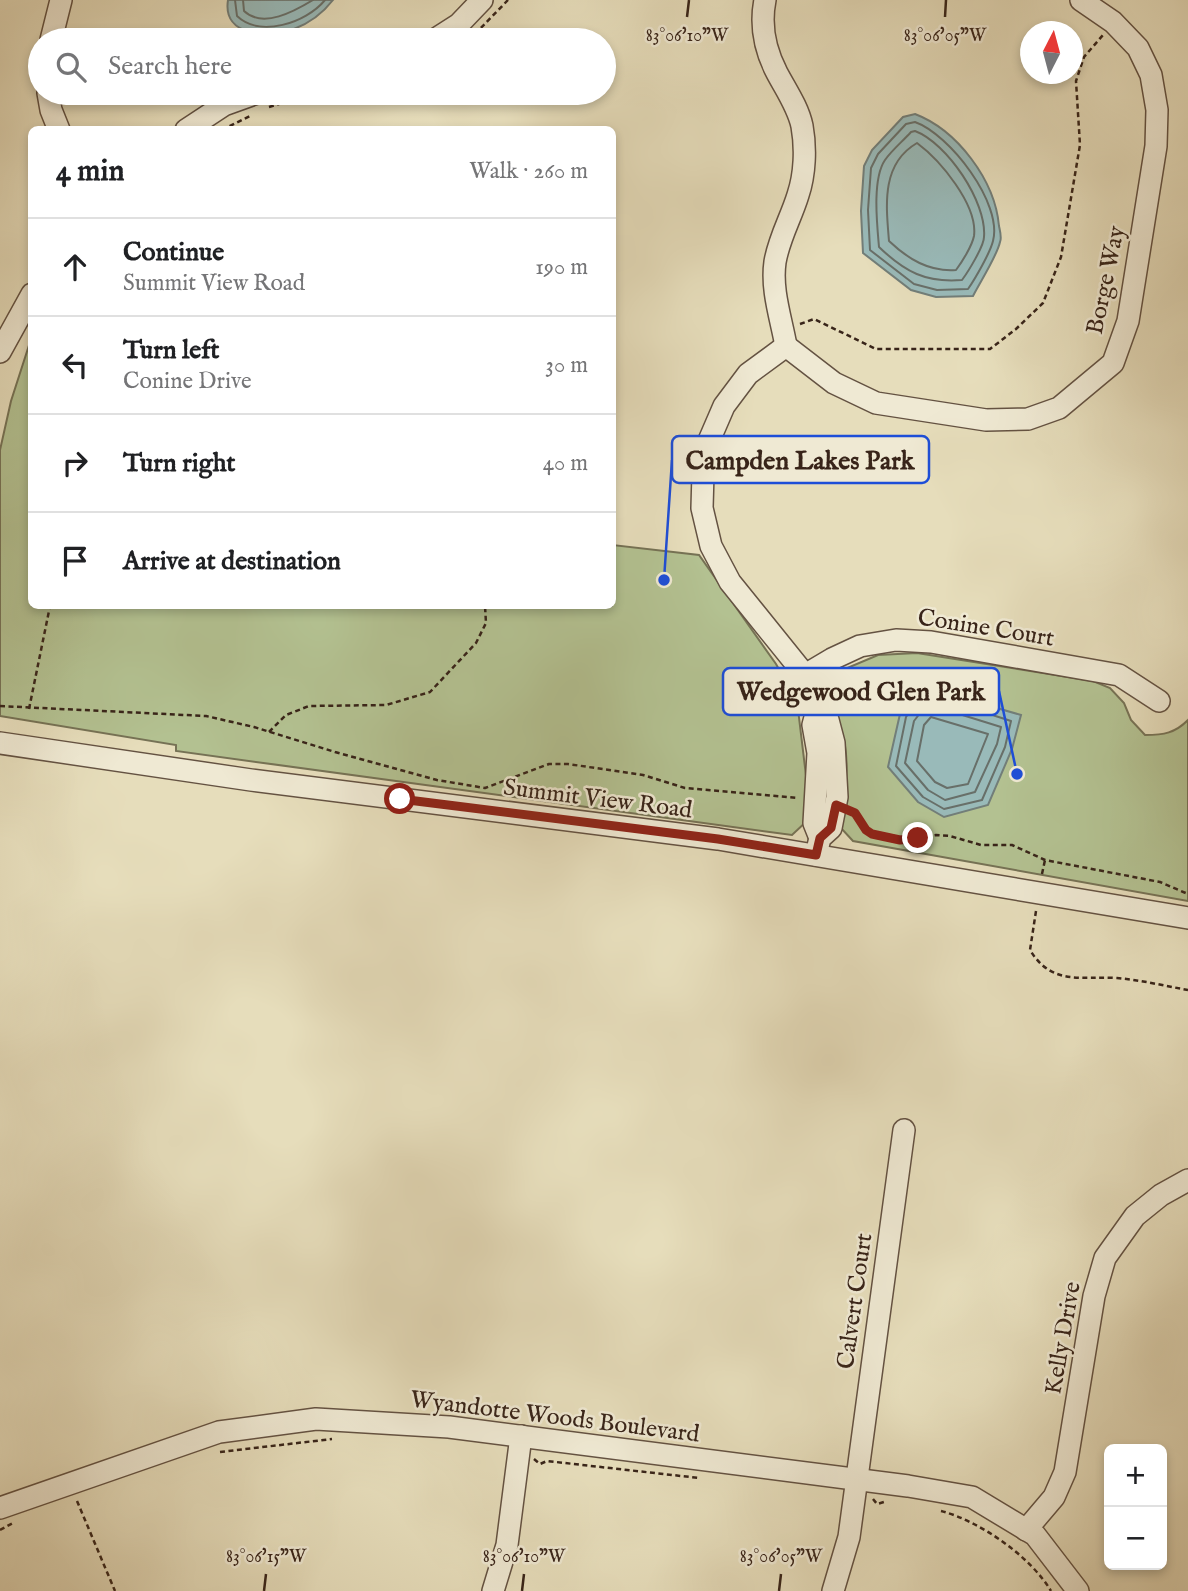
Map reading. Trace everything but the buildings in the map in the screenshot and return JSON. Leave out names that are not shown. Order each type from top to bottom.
[{"type":"street","points":[[54,28],[61,0]]},
{"type":"street","points":[[453,28],[482,0]]},
{"type":"street","points":[[765,0],[762,14],[765,44],[776,71],[790,93],[802,124],[804,157],[798,194],[781,235],[775,262],[774,285],[785,338],[748,374],[724,406],[708,443],[703,473],[702,508],[711,547],[730,582],[805,675],[817,710],[813,726],[826,803],[814,823],[818,846]]},
{"type":"street","name":"Borge Way","points":[[785,338],[834,383],[876,404],[986,420],[1028,419],[1059,408],[1113,363],[1128,321],[1156,146],[1157,110],[1151,75],[1138,48],[1113,22],[1081,0]]},
{"type":"street","points":[[50,105],[57,126]]},
{"type":"street","points":[[192,126],[224,105],[259,105]]},
{"type":"street","points":[[1,348],[28,301]]},
{"type":"street","name":"Conine Court","points":[[805,675],[860,646],[896,640],[931,642],[1119,675],[1159,701]]},
{"type":"street","name":"Summit View Road","points":[[0,743],[251,780],[698,837],[818,846],[1188,918]]},
{"type":"street","name":"Calvert Court","points":[[833,1591],[849,1536],[904,1130]]},
{"type":"street","name":"Kelly Drive","points":[[1026,1530],[1054,1497],[1065,1472],[1094,1296],[1105,1258],[1135,1216],[1161,1195],[1188,1180]]},
{"type":"street","name":"Wyandotte Woods Boulevard","points":[[6,1516],[219,1432],[316,1419],[449,1427],[520,1446],[855,1489],[972,1497],[1035,1535],[1078,1591]]},
{"type":"street","points":[[493,1591],[507,1545],[520,1446]]},
{"type":"path","points":[[785,338],[814,319],[854,341],[876,349],[990,349],[1043,303],[1061,257],[1080,145],[1076,81],[1084,57],[1113,22]]},
{"type":"path","points":[[228,126],[259,105]]},
{"type":"path","points":[[29,709],[49,609]]},
{"type":"path","points":[[270,732],[286,715],[310,706],[386,705],[430,692],[476,643],[486,622],[485,609]]},
{"type":"path","points":[[0,706],[205,716],[414,774],[485,789],[549,764],[568,764],[643,775],[685,788],[791,796],[826,803],[855,813],[866,830],[885,838],[900,840],[936,835],[981,845],[1012,845],[1045,860],[1136,876],[1160,882],[1188,894]]},
{"type":"path","points":[[1041,880],[1045,860]]},
{"type":"path","points":[[1037,906],[1030,950],[1047,970],[1062,976],[1093,980],[1115,978],[1188,990]]},
{"type":"path","points":[[217,1452],[332,1439]]},
{"type":"path","points":[[520,1446],[540,1464],[547,1461],[706,1479]]},
{"type":"path","points":[[855,1489],[874,1499],[877,1504],[888,1500]]},
{"type":"path","points":[[75,1494],[115,1591]]},
{"type":"path","points":[[931,1508],[955,1514],[1015,1550],[1051,1591]]},
{"type":"path","points":[[0,1530],[6,1516]]},
{"type":"green space","points":[[28,348],[28,609],[616,609],[616,545],[699,555],[776,664],[797,701],[809,819],[792,835],[176,751],[176,745],[0,716],[0,450],[11,401]]},
{"type":"green space","points":[[917,653],[1093,681],[1110,688],[1124,703],[1131,720],[1145,735],[1169,732],[1188,720],[1188,901],[853,841],[840,827],[846,781],[846,754],[841,729],[827,690],[833,674],[878,655]]},
{"type":"water","points":[[228,0],[333,0],[316,17],[297,28],[240,28],[232,21],[228,12]]},
{"type":"water","points":[[915,114],[931,122],[959,144],[982,175],[996,209],[1001,240],[973,296],[936,297],[911,290],[863,253],[861,211],[864,166],[872,150],[903,117]]},
{"type":"water","points":[[921,683],[948,694],[1021,715],[1012,749],[988,805],[944,817],[918,802],[888,767],[900,714]]},
{"type":"place","name":"Campden Lakes Park","points":[[664,580]]},
{"type":"place","name":"Wedgewood Glen Park","points":[[1017,774]]},
{"type":"route","points":[[400,799],[718,839],[816,855],[820,838],[831,828],[836,805],[855,813],[866,830],[872,834],[900,840],[918,838]]}]
